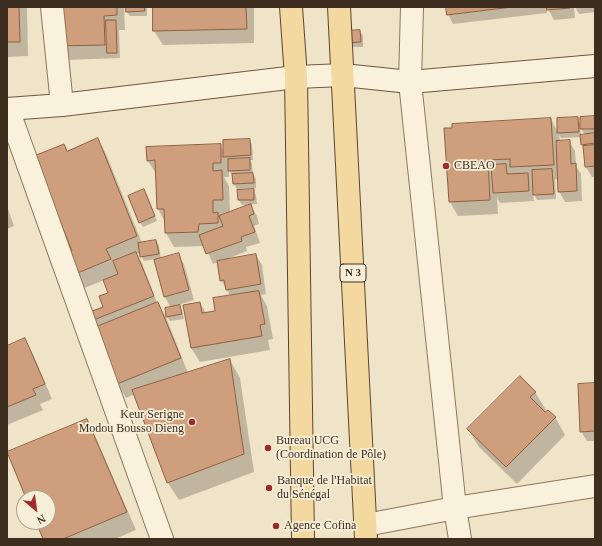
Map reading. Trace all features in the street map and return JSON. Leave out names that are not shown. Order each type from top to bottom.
[{"type":"main road","points":[[291,7],[296,77],[303,539]]},
{"type":"main road","name":"N 3","points":[[339,7],[366,532]]},
{"type":"street","points":[[52,7],[62,105]]},
{"type":"street","points":[[412,7],[410,82],[455,508],[460,539]]},
{"type":"street","points":[[162,539],[7,109],[62,105],[296,77],[343,75],[410,82],[595,66]]},
{"type":"street","points":[[366,532],[455,508],[595,486]]},
{"type":"building","points":[[7,7],[19,7],[20,42],[7,42]]},
{"type":"building","points":[[57,7],[117,7],[117,15],[104,16],[105,45],[58,46]]},
{"type":"building","points":[[126,7],[144,7],[145,11],[126,12]]},
{"type":"building","points":[[153,7],[246,7],[247,29],[153,31]]},
{"type":"building","points":[[446,7],[512,7],[447,15]]},
{"type":"building","points":[[547,7],[570,7],[570,8],[547,10]]},
{"type":"building","points":[[106,20],[116,20],[117,53],[107,53]]},
{"type":"building","points":[[360,30],[361,42],[346,43],[345,31]]},
{"type":"building","points":[[595,116],[595,129],[580,129],[580,117]]},
{"type":"building","points":[[578,117],[579,132],[557,133],[557,118]]},
{"type":"building","points":[[551,118],[554,165],[510,167],[510,159],[488,160],[490,200],[449,202],[444,128],[452,128],[452,124]]},
{"type":"building","points":[[595,133],[595,143],[581,145],[580,135]]},
{"type":"building","points":[[98,138],[137,236],[106,249],[111,259],[73,275],[64,254],[72,251],[34,156],[64,144],[67,151]]},
{"type":"building","points":[[250,139],[251,155],[223,157],[223,140]]},
{"type":"building","points":[[570,140],[571,164],[576,163],[577,191],[558,192],[556,141]]},
{"type":"building","points":[[221,144],[221,163],[213,163],[213,171],[222,170],[223,200],[213,200],[213,213],[218,212],[218,223],[199,224],[198,232],[165,233],[164,209],[157,209],[155,160],[147,161],[146,147]]},
{"type":"building","points":[[595,145],[595,166],[585,167],[583,146]]},
{"type":"building","points":[[250,158],[250,170],[228,171],[228,159]]},
{"type":"building","points":[[506,164],[507,174],[528,173],[529,191],[493,193],[491,165]]},
{"type":"building","points":[[552,169],[554,194],[533,195],[532,170]]},
{"type":"building","points":[[253,173],[254,183],[233,184],[232,174]]},
{"type":"building","points":[[144,189],[155,216],[139,223],[128,196]]},
{"type":"building","points":[[254,189],[254,200],[238,200],[237,190]]},
{"type":"building","points":[[251,204],[254,214],[249,216],[255,232],[241,237],[242,241],[206,254],[199,235],[223,226],[219,216]]},
{"type":"building","points":[[156,240],[159,254],[140,257],[138,243]]},
{"type":"building","points":[[136,252],[154,296],[91,321],[87,313],[103,307],[99,296],[108,293],[103,280],[118,274],[113,261]]},
{"type":"building","points":[[179,253],[189,290],[164,297],[154,260]]},
{"type":"building","points":[[256,254],[261,284],[226,290],[224,280],[220,281],[217,261]]},
{"type":"building","points":[[259,291],[265,324],[260,325],[262,336],[191,348],[183,305],[200,302],[202,313],[215,311],[213,298]]},
{"type":"building","points":[[158,302],[181,358],[117,384],[94,328]]},
{"type":"building","points":[[180,305],[182,314],[166,317],[165,308]]},
{"type":"building","points":[[25,338],[45,384],[33,389],[36,395],[7,407],[7,346]]},
{"type":"building","name":"Keur Serigne Modou Bousso Dieng","points":[[230,359],[244,454],[167,483],[132,390]]},
{"type":"building","points":[[520,376],[536,392],[530,397],[545,412],[548,410],[556,417],[506,467],[467,429]]},
{"type":"building","points":[[595,383],[595,431],[580,432],[578,384]]},
{"type":"building","points":[[87,419],[127,512],[63,539],[43,539],[39,530],[56,530],[56,490],[23,490],[7,452]]},
{"type":"place","name":"CBEAO","points":[[446,166]]},
{"type":"place","name":"Keur Serigne Modou Bousso Dieng","points":[[192,422]]},
{"type":"place","name":"Bureau UCG (Coordination de Pôle)","points":[[268,448]]},
{"type":"place","name":"Banque de l'Habitat du Sénégal","points":[[269,488]]},
{"type":"place","name":"Agence Cofina","points":[[276,526]]}]
